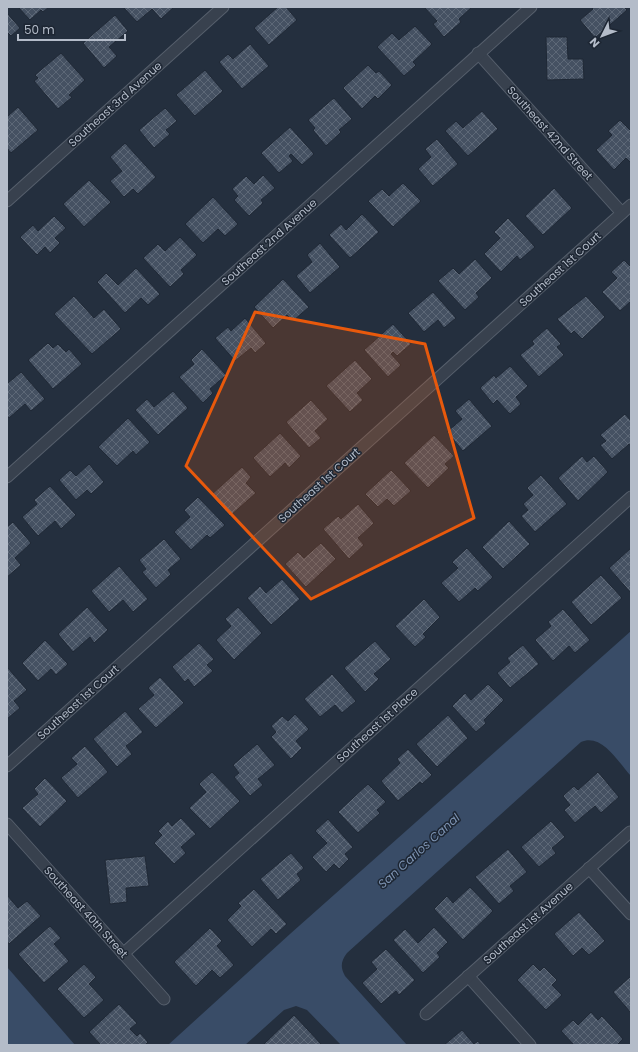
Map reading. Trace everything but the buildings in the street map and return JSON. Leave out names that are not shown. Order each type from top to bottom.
[{"type":"street","name":"Southeast 3rd Avenue","points":[[7,201],[223,7]]},
{"type":"street","name":"Southeast 2nd Avenue","points":[[7,476],[531,7]]},
{"type":"street","name":"Southeast 42nd Street","points":[[478,54],[622,213]]},
{"type":"street","name":"Southeast 1st Court","points":[[7,766],[631,205]]},
{"type":"street","name":"Southeast 1st Place","points":[[123,954],[631,497]]},
{"type":"street","name":"Southeast 40th Street","points":[[7,824],[164,999]]},
{"type":"street","name":"Southeast 1st Avenue","points":[[426,1014],[630,832]]},
{"type":"street","points":[[589,868],[631,914]]},
{"type":"street","points":[[468,976],[530,1045]]},
{"type":"highlighted area","points":[[255,312],[425,344],[474,518],[311,599],[186,466]]},
{"type":"water","name":"San Carlos Canal","points":[[631,631],[631,776],[603,745],[589,740],[581,742],[347,953],[343,959],[342,970],[345,976],[407,1045],[341,1045],[307,1010],[296,1006],[284,1010],[245,1045],[168,1045],[290,934]]},
{"type":"water","points":[[7,967],[75,1045],[7,1045]]}]
